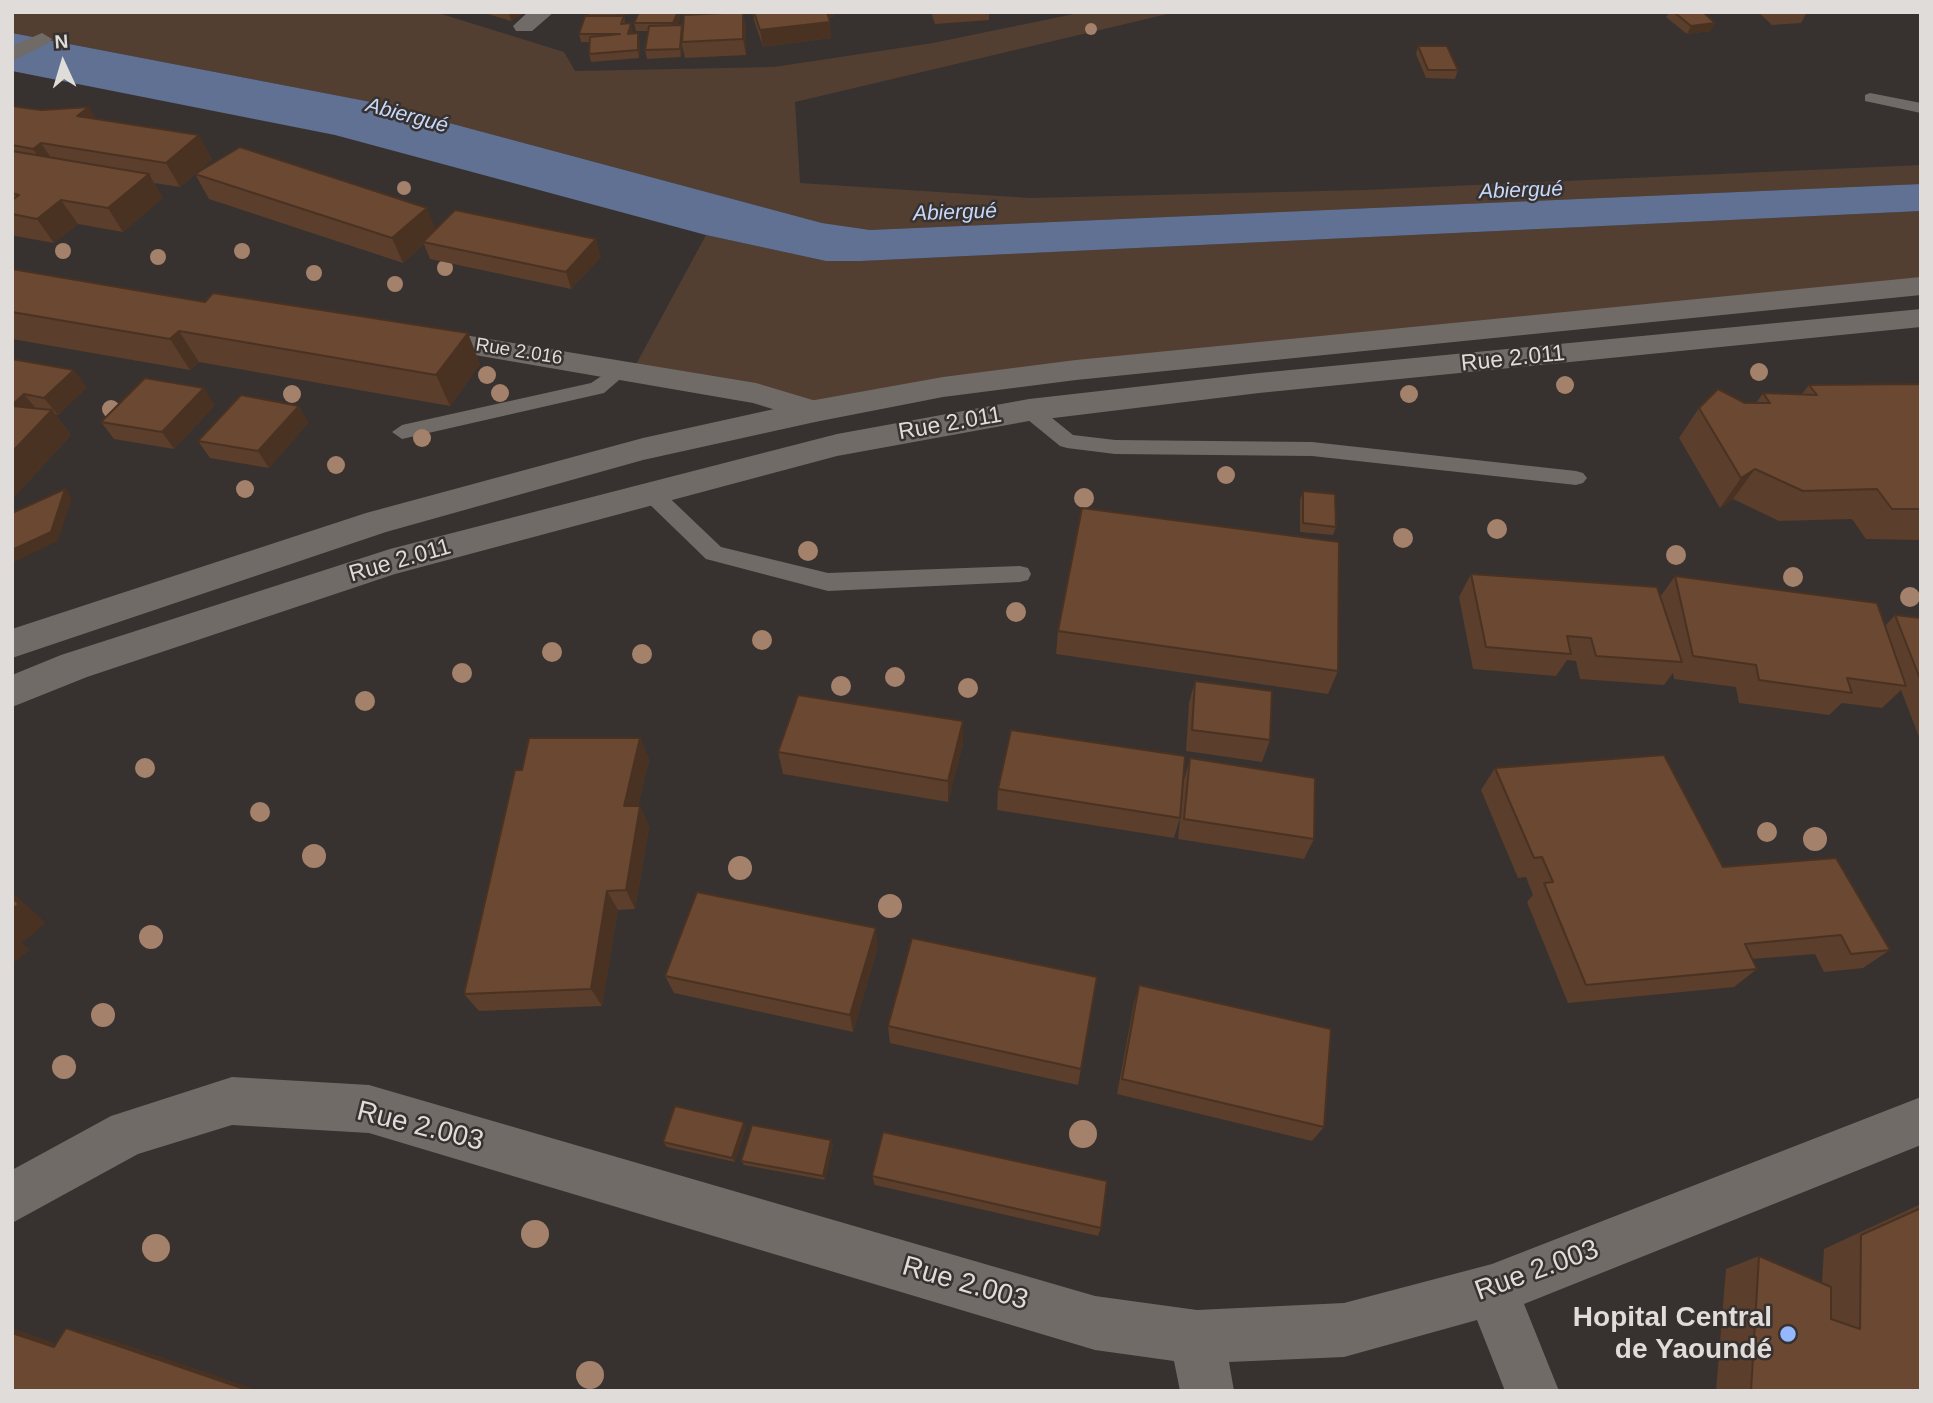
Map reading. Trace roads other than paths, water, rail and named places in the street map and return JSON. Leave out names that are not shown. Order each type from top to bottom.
[{"type":"street","points":[[524,26],[543,12]]},
{"type":"street","points":[[12,55],[42,38]]},
{"type":"street","name":"Rue 2.011","points":[[12,645],[378,522],[643,449],[815,411],[943,387],[1076,370],[1921,286]]},
{"type":"street","name":"Rue 2.011","points":[[12,692],[74,666],[390,562],[837,445],[1029,410],[1259,383],[1921,318]]},
{"type":"street","name":"Rue 2.016","points":[[393,332],[623,368],[756,393],[815,411]]},
{"type":"street","name":"Rue 2.003","points":[[12,1198],[128,1133],[232,1101],[369,1109],[1095,1323],[1197,1337],[1344,1330],[1492,1290],[1921,1121]]},
{"type":"street","points":[[1492,1290],[1532,1391]]},
{"type":"street","points":[[1197,1337],[1207,1391]]},
{"type":"lane","points":[[1870,98],[1921,108]]},
{"type":"lane","points":[[402,432],[597,388],[623,368]]},
{"type":"lane","points":[[1029,410],[1067,441],[1115,447],[1312,449],[1577,478]]},
{"type":"lane","points":[[650,492],[713,553],[828,582],[1020,574]]},
{"type":"water","name":"Abiergué","points":[[12,33],[371,102],[822,223],[870,230],[1921,184],[1921,211],[826,261],[706,235],[335,135],[12,71]]},
{"type":"place","name":"Hopital Central de Yaoundé","points":[[1788,1334]]}]
